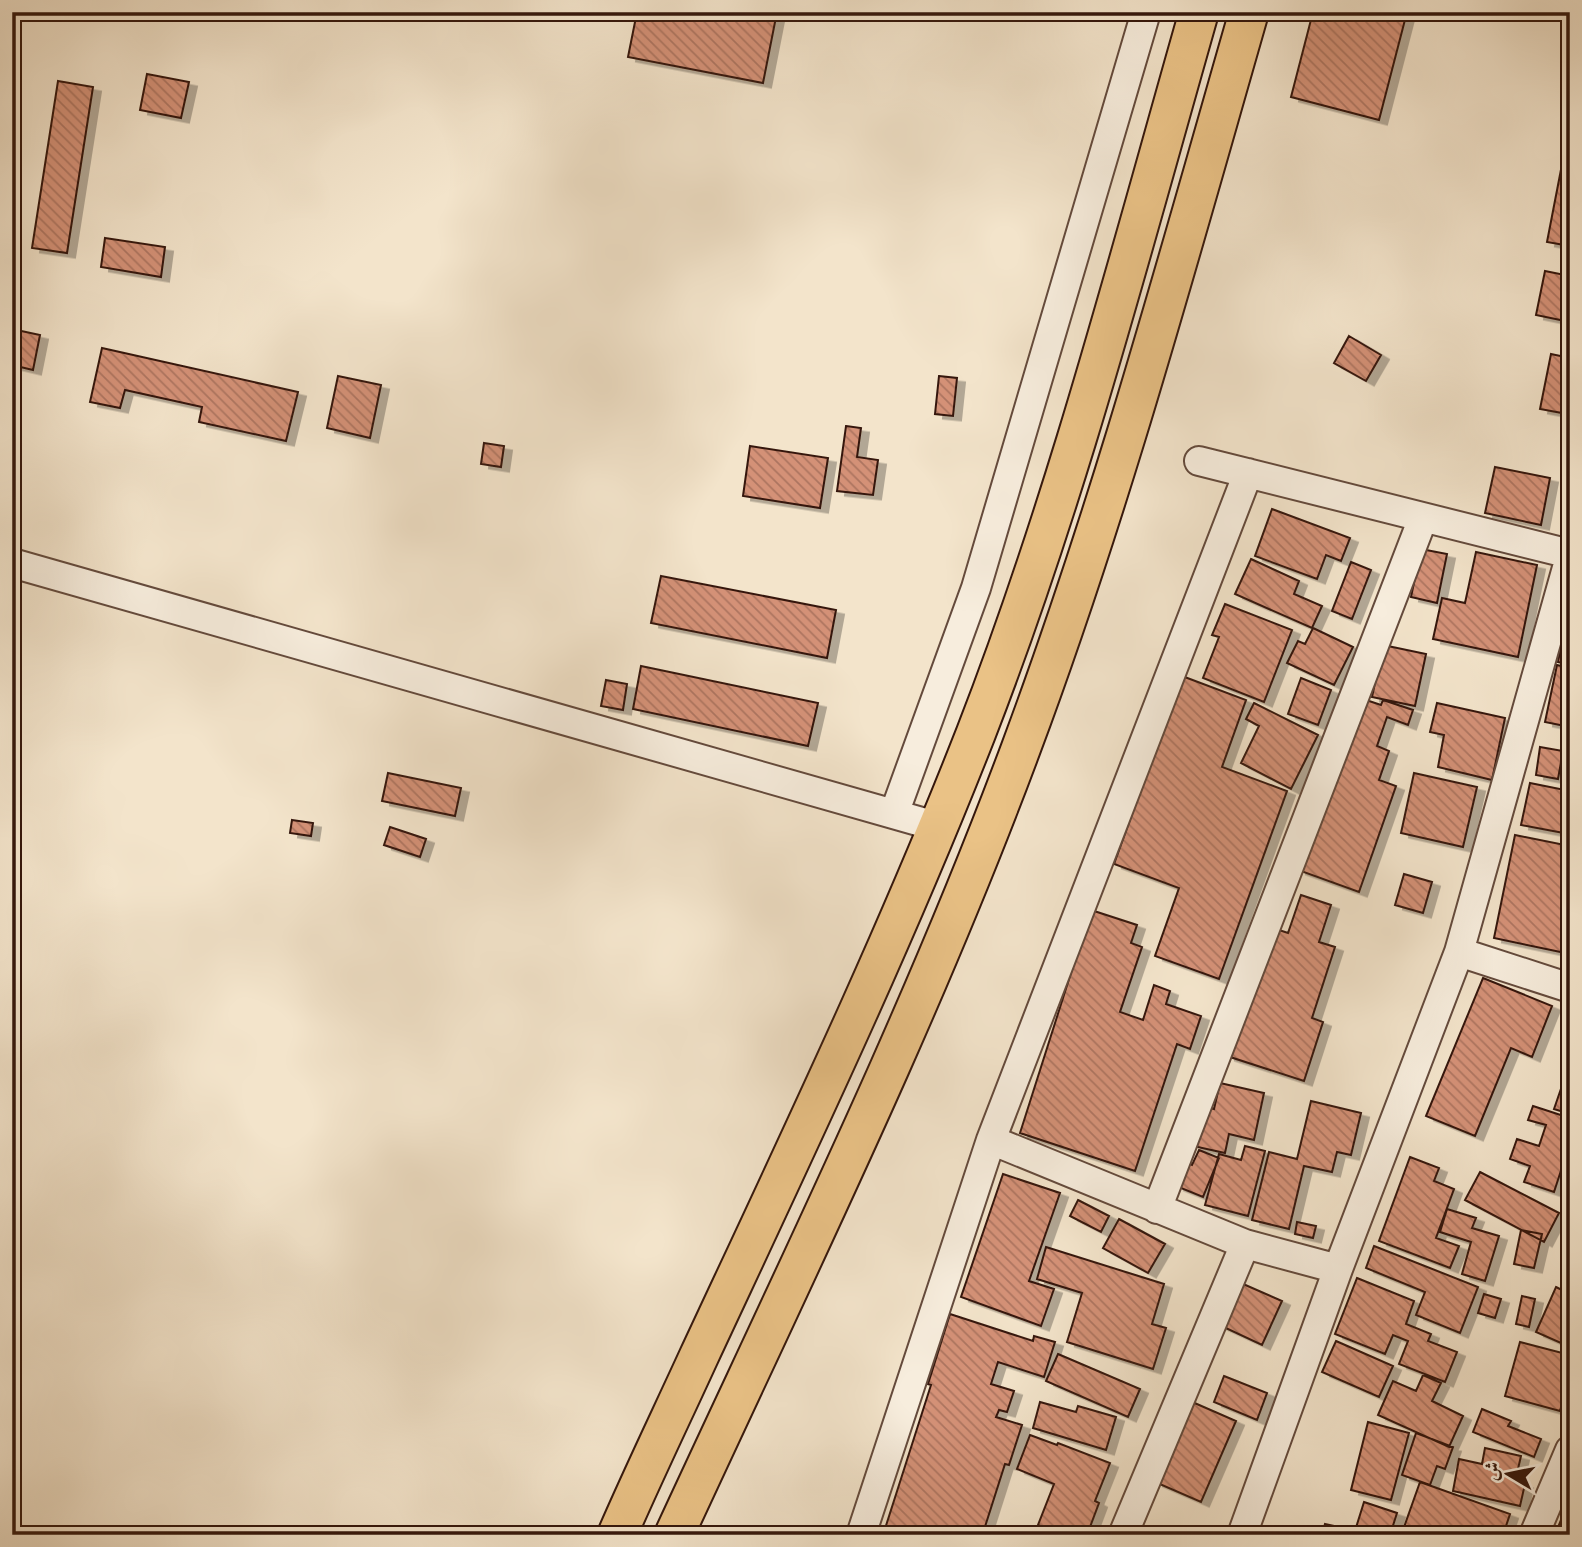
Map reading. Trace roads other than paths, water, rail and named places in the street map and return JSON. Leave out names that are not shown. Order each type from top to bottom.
[{"type":"main road","points":[[617,1535],[855,1021],[939,827],[1014,629],[1080,428],[1199,12]]},
{"type":"main road","points":[[674,1535],[900,1046],[1021,748],[1062,634],[1124,442],[1249,12]]},
{"type":"street","points":[[894,814],[976,587],[1146,12]]},
{"type":"street","points":[[1199,461],[1570,555],[1459,952],[1338,1269],[1241,1535]]},
{"type":"street","points":[[861,1535],[991,1140],[1248,473]]},
{"type":"street","points":[[1157,1209],[1423,518]]},
{"type":"street","points":[[12,563],[939,827]]},
{"type":"street","points":[[1459,952],[1570,988]]},
{"type":"street","points":[[991,1140],[1245,1244],[1338,1269]]},
{"type":"street","points":[[1123,1535],[1245,1244]]},
{"type":"street","points":[[1534,1535],[1570,1450]]}]
